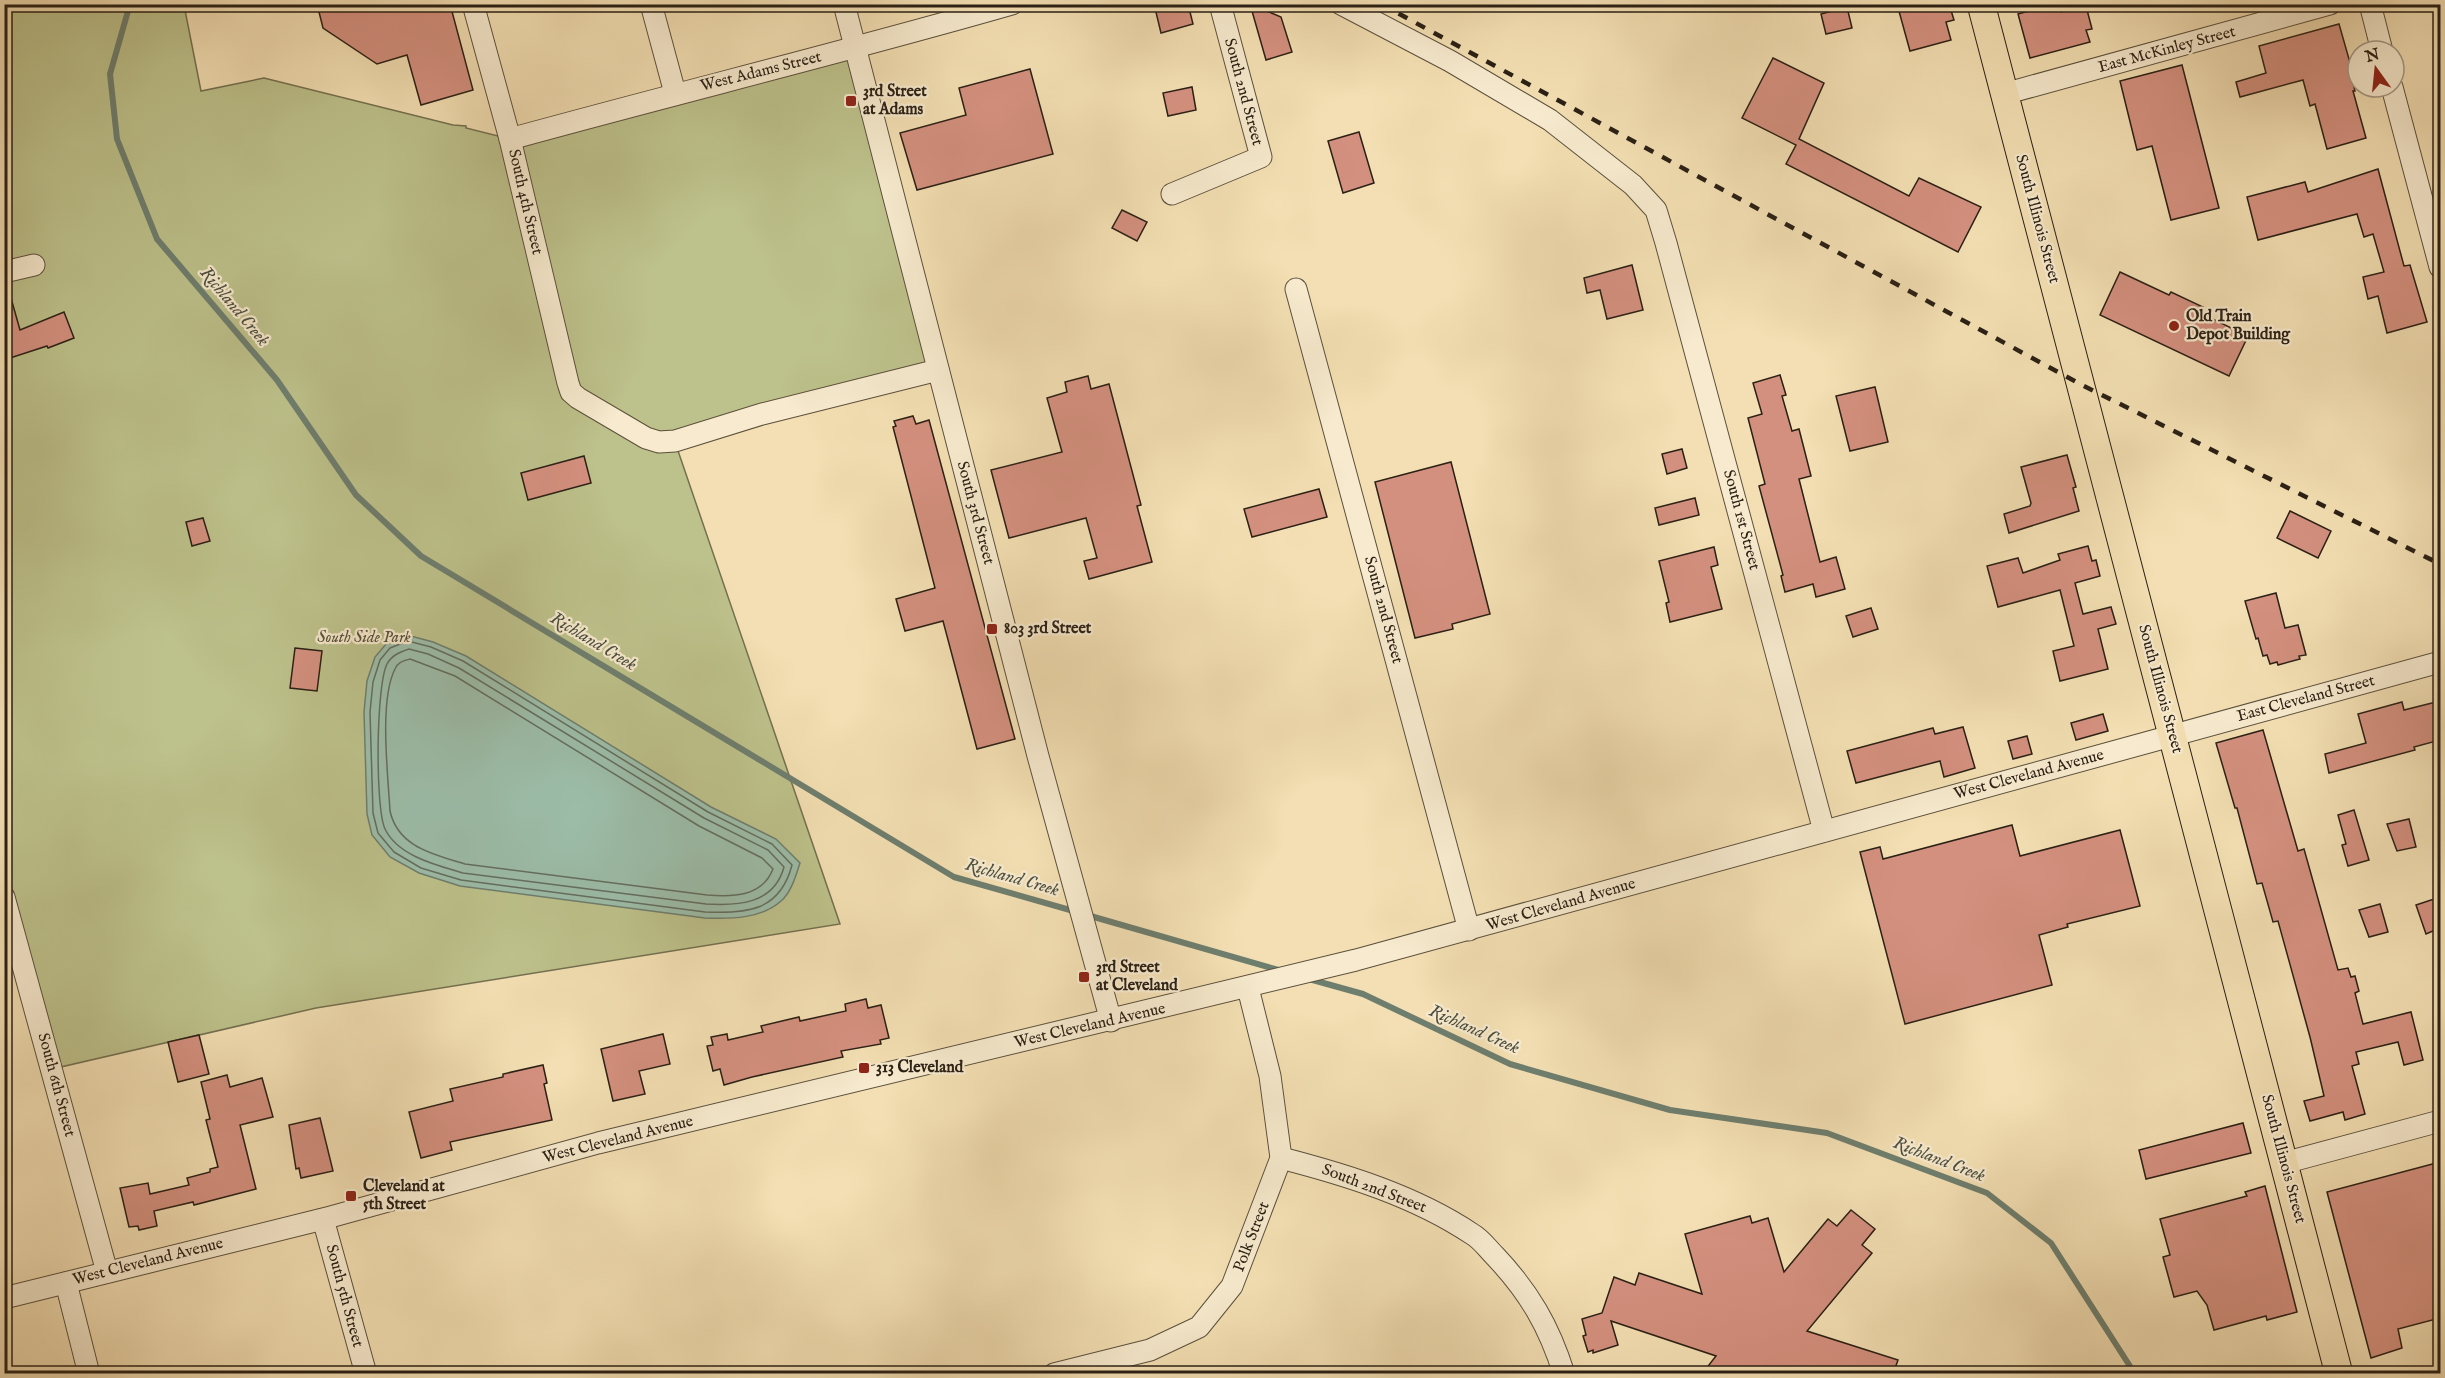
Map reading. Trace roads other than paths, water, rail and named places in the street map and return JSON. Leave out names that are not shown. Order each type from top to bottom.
[{"type":"main road","name":"South Illinois Street","points":[[1981,4],[2339,1374]]},
{"type":"street","name":"South 4th Street","points":[[473,4],[510,139],[568,383],[571,392],[578,399],[646,438],[659,442],[675,441],[762,414],[938,370]]},
{"type":"street","points":[[651,4],[675,93]]},
{"type":"street","name":"South 3rd Street","points":[[844,4],[938,370],[1111,1021]]},
{"type":"street","name":"West Adams Street","points":[[510,139],[675,93],[856,49],[1012,4]]},
{"type":"street","name":"South 2nd Street","points":[[1172,194],[1261,157],[1220,4]]},
{"type":"street","name":"South 1st Street","points":[[1341,4],[1450,61],[1550,120],[1633,185],[1656,210],[1824,831]]},
{"type":"street","name":"East McKinley Street","points":[[2004,94],[2330,4]]},
{"type":"street","points":[[2370,4],[2379,39]]},
{"type":"street","points":[[2395,99],[2440,267]]},
{"type":"street","points":[[4,272],[34,265]]},
{"type":"street","name":"South 2nd Street","points":[[1296,289],[1469,930]]},
{"type":"street","name":"East Cleveland Street","points":[[2172,736],[2440,663]]},
{"type":"street","name":"West Cleveland Avenue","points":[[4,1298],[323,1219],[598,1143],[1253,987],[1469,930],[2172,736]]},
{"type":"street","name":"South 6th Street","points":[[4,897],[107,1272]]},
{"type":"street","name":"Polk Street","points":[[1054,1374],[1150,1350],[1199,1327],[1232,1286],[1281,1158],[1270,1076],[1253,987]]},
{"type":"street","points":[[2284,1163],[2440,1121]]},
{"type":"street","name":"South 2nd Street","points":[[1281,1158],[1328,1170],[1413,1201],[1474,1235],[1519,1282],[1544,1322],[1564,1374]]},
{"type":"street","name":"South 5th Street","points":[[323,1219],[366,1374]]},
{"type":"street","points":[[66,1283],[89,1374]]},
{"type":"water","points":[[407,635],[433,642],[466,656],[711,807],[776,839],[800,863],[788,893],[773,907],[755,915],[705,918],[460,886],[419,873],[390,857],[372,835],[367,814],[364,712],[367,681],[375,657],[386,644]]},
{"type":"waterway","name":"Richland Creek","points":[[130,4],[110,74],[117,139],[157,239],[277,380],[356,495],[421,556],[954,877],[1077,912]]},
{"type":"waterway","name":"Richland Creek","points":[[1087,915],[1282,971]]},
{"type":"waterway","name":"Richland Creek","points":[[1309,979],[1363,994],[1510,1064],[1670,1110],[1827,1133],[1987,1193],[2051,1243],[2135,1374]]},
{"type":"railway","points":[[1381,4],[2080,384],[2440,564]]},
{"type":"place","name":"3rd Street at Adams","points":[[851,101]]},
{"type":"place","name":"Old Train Depot Building","points":[[2174,326]]},
{"type":"place","name":"803 3rd Street","points":[[992,629]]},
{"type":"place","name":"3rd Street at Cleveland","points":[[1084,977]]},
{"type":"place","name":"313 Cleveland","points":[[864,1068]]},
{"type":"place","name":"Cleveland at 5th Street","points":[[351,1196]]},
{"type":"park label","name":"South Side Park","points":[[364,638]]}]
